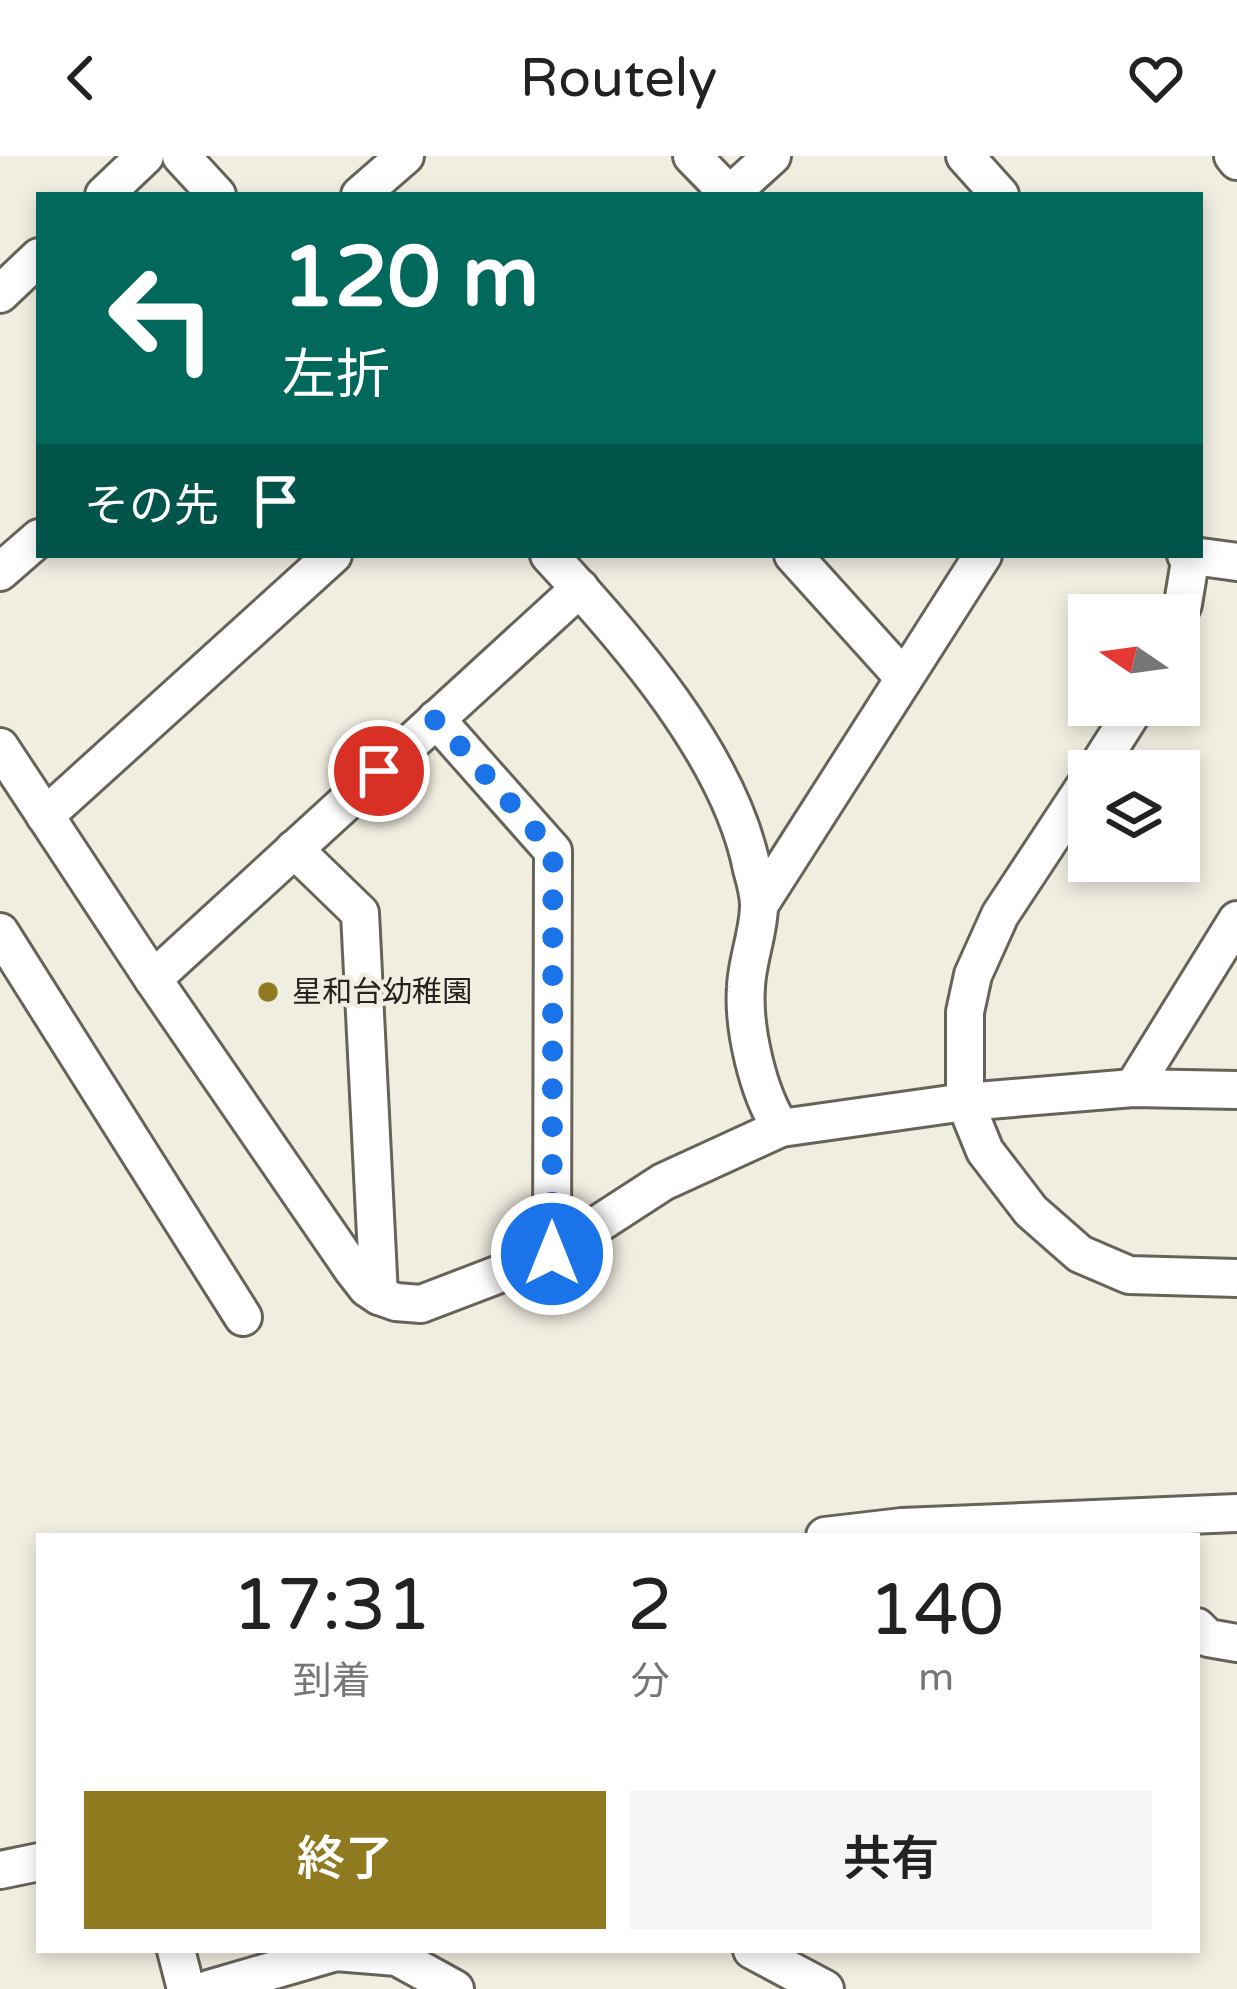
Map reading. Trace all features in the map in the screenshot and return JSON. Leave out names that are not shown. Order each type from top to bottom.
[{"type":"street","points":[[107,192],[146,156]]},
{"type":"street","points":[[181,156],[214,192]]},
{"type":"street","points":[[363,192],[405,156]]},
{"type":"street","points":[[692,156],[726,192]]},
{"type":"street","points":[[732,192],[772,156]]},
{"type":"street","points":[[965,156],[997,192]]},
{"type":"street","points":[[0,294],[36,260]]},
{"type":"street","points":[[0,572],[36,541]]},
{"type":"street","points":[[1203,557],[1237,562]]},
{"type":"street","points":[[45,816],[330,558]]},
{"type":"street","points":[[552,558],[669,701],[725,787],[748,845],[760,904],[746,989],[752,1052],[768,1109],[781,1128]]},
{"type":"street","points":[[797,558],[904,678]]},
{"type":"street","points":[[760,904],[980,558]]},
{"type":"street","points":[[1184,594],[1189,558]]},
{"type":"street","points":[[153,979],[580,588]]},
{"type":"street","points":[[436,719],[553,851],[552,1254]]},
{"type":"street","points":[[0,747],[352,1270],[367,1288],[396,1302],[421,1304],[552,1254],[663,1182],[781,1128],[965,1102],[1133,1088],[1237,1090]]},
{"type":"street","points":[[1068,812],[1000,915],[973,975],[965,1012],[965,1102],[985,1151],[1031,1211],[1080,1254],[1130,1276],[1237,1278]]},
{"type":"street","points":[[294,849],[361,913],[379,1296]]},
{"type":"street","points":[[1133,1088],[1237,920]]},
{"type":"street","points":[[0,932],[243,1317]]},
{"type":"street","points":[[851,1533],[966,1523],[1237,1513]]},
{"type":"street","points":[[1200,1630],[1208,1638],[1237,1643]]},
{"type":"street","points":[[0,1870],[36,1863]]},
{"type":"street","points":[[177,1953],[186,1989]]},
{"type":"street","points":[[209,1989],[333,1953]]},
{"type":"street","points":[[348,1953],[397,1957],[455,1989]]},
{"type":"street","points":[[765,1953],[825,1989]]},
{"type":"place","name":"星和台幼稚園","points":[[268,992]]},
{"type":"route","points":[[379,771],[436,719],[553,851],[552,1254]]}]
